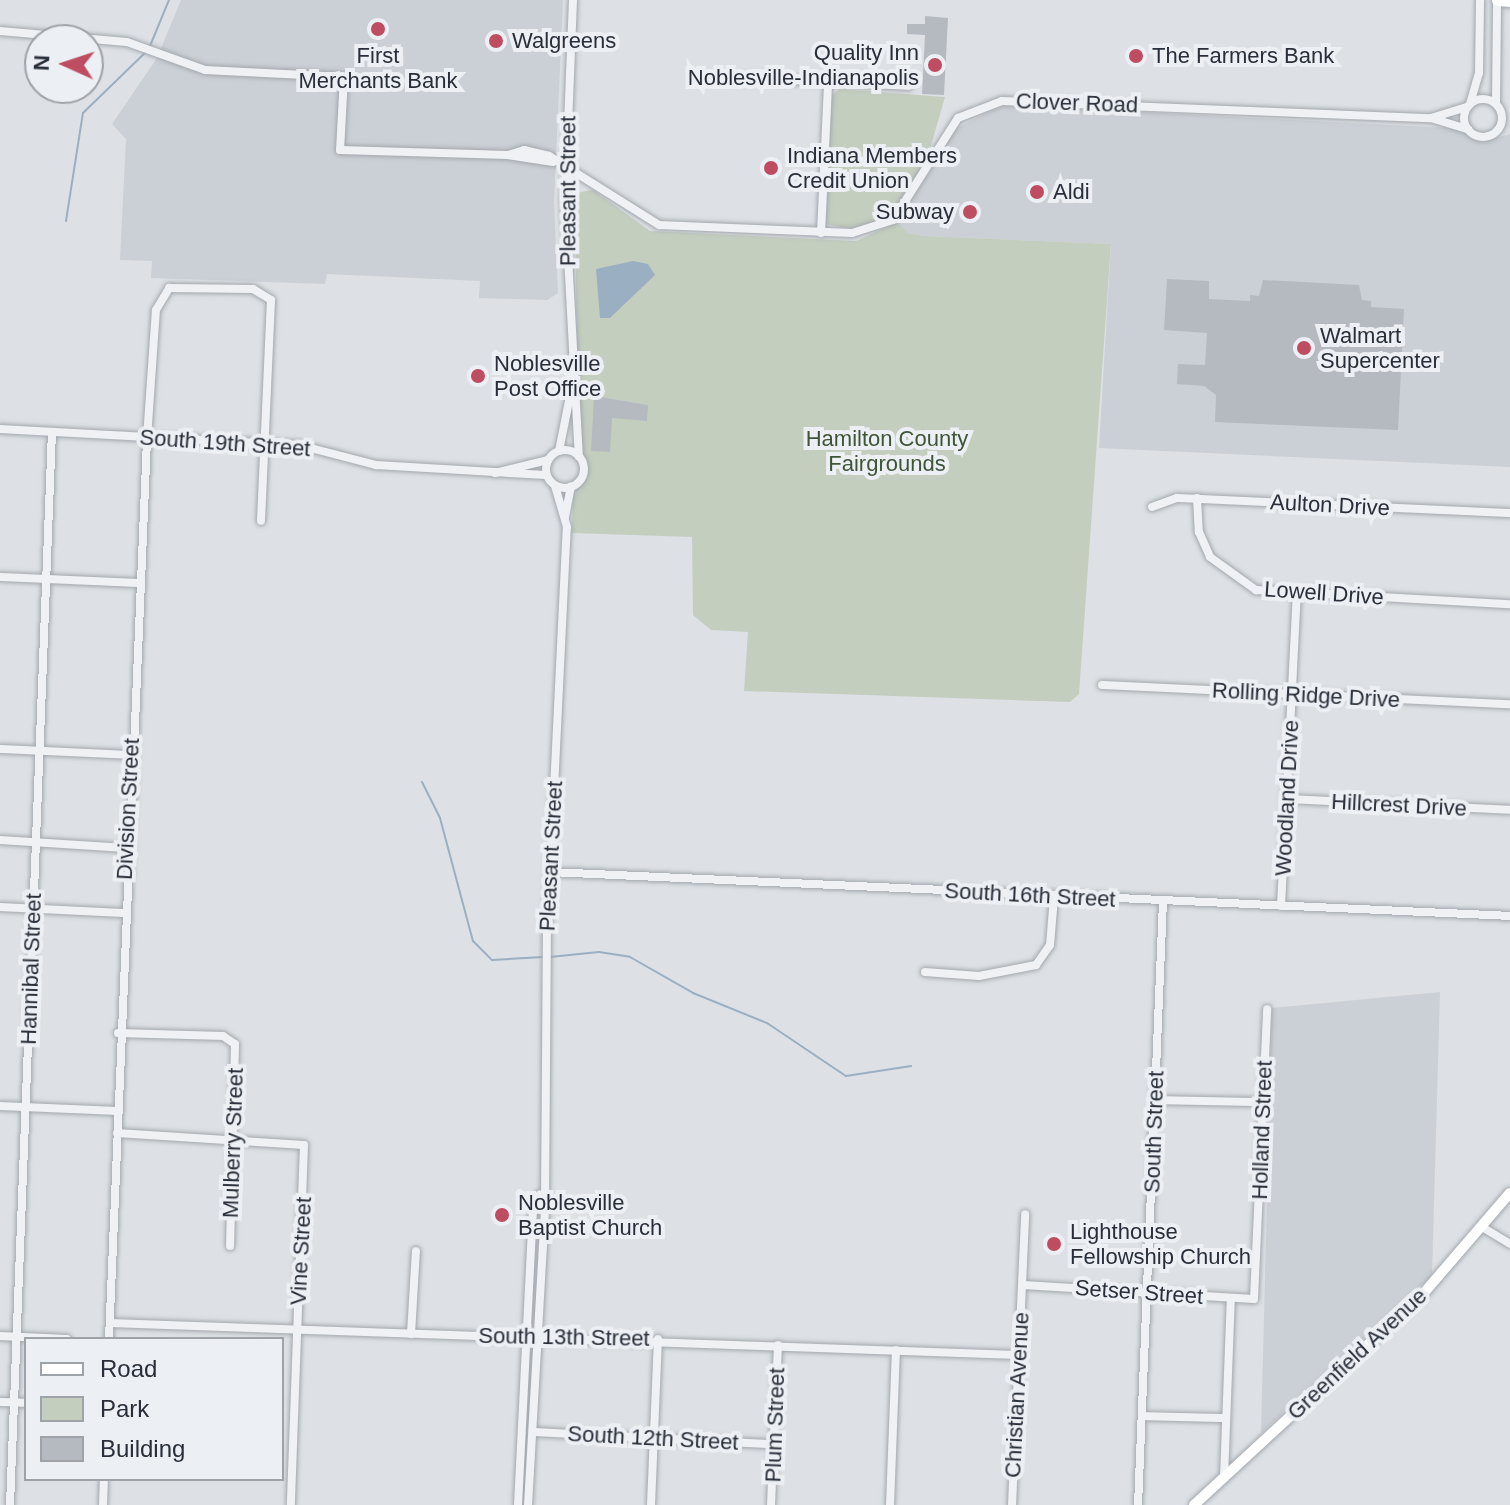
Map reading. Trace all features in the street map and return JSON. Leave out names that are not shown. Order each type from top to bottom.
[{"type":"highway","points":[[1497,0],[1510,1]]},
{"type":"main road","name":"Greenfield Avenue","points":[[1194,1505],[1423,1294],[1510,1193]]},
{"type":"street","name":"Pleasant Street","points":[[573,0],[565,166],[579,457]]},
{"type":"street","points":[[1480,0],[1479,73],[1469,106],[1468,129],[1484,137],[1510,129]]},
{"type":"street","points":[[1497,0],[1497,104],[1502,122],[1497,132]]},
{"type":"street","name":"Clover Road","points":[[0,31],[141,46],[205,70],[344,77],[340,150],[508,155],[530,151],[565,166],[659,225],[862,233],[893,220],[958,118],[1002,101],[1431,118],[1468,129]]},
{"type":"street","points":[[748,78],[909,86]]},
{"type":"street","points":[[821,233],[828,82]]},
{"type":"street","points":[[1469,106],[1480,99],[1497,104],[1510,114]]},
{"type":"street","name":"Clover Road","points":[[1431,118],[1469,106]]},
{"type":"street","name":"Division Street","points":[[109,1337],[123,913],[147,438],[156,305],[172,287],[253,289],[271,300],[265,443]]},
{"type":"street","name":"Pleasant Street","points":[[559,451],[573,381]]},
{"type":"street","name":"South 19th Street","points":[[0,429],[315,447],[376,465],[546,475]]},
{"type":"street","name":"Hannibal Street","points":[[10,1505],[52,432]]},
{"type":"street","points":[[261,521],[265,443]]},
{"type":"street","points":[[559,451],[579,457],[583,474],[571,487],[555,486],[546,475],[548,460],[559,451]]},
{"type":"street","name":"South 19th Street","points":[[495,473],[548,460]]},
{"type":"street","name":"Pleasant Street","points":[[555,486],[565,517]]},
{"type":"street","name":"Pleasant Street","points":[[528,1505],[540,1336],[540,1194],[550,872],[565,517],[571,487]]},
{"type":"street","name":"Aulton Drive","points":[[1152,507],[1197,498],[1510,513]]},
{"type":"street","name":"Lowell Drive","points":[[1197,498],[1199,532],[1217,567],[1256,590],[1510,604]]},
{"type":"street","points":[[0,577],[140,583]]},
{"type":"street","name":"Woodland Drive","points":[[1281,906],[1297,594]]},
{"type":"street","name":"Rolling Ridge Drive","points":[[1102,685],[1510,704]]},
{"type":"street","points":[[0,749],[131,755]]},
{"type":"street","name":"Hillcrest Drive","points":[[1287,799],[1510,810]]},
{"type":"street","points":[[0,840],[126,848]]},
{"type":"street","name":"South 16th Street","points":[[550,872],[1510,916]]},
{"type":"street","points":[[925,972],[979,976],[1036,965],[1050,945],[1054,897]]},
{"type":"street","name":"South Street","points":[[1138,1505],[1163,902]]},
{"type":"street","points":[[0,907],[123,913]]},
{"type":"street","name":"Holland Street","points":[[1254,1299],[1267,1009]]},
{"type":"street","name":"Mulberry Street","points":[[118,1033],[234,1041],[230,1246]]},
{"type":"street","points":[[1156,1100],[1263,1102]]},
{"type":"street","points":[[0,1106],[118,1111]]},
{"type":"street","points":[[117,1133],[234,1138]]},
{"type":"street","name":"Vine Street","points":[[234,1138],[302,1142],[291,1505]]},
{"type":"street","name":"Pleasant Street","points":[[518,1505],[534,1205],[540,1194]]},
{"type":"street","name":"Christian Avenue","points":[[1012,1505],[1025,1214]]},
{"type":"street","points":[[1482,1227],[1510,1244]]},
{"type":"street","points":[[411,1334],[416,1251]]},
{"type":"street","name":"Setser Street","points":[[1023,1285],[1254,1299]]},
{"type":"street","points":[[1224,1477],[1231,1298]]},
{"type":"street","name":"South 13th Street","points":[[110,1323],[297,1331],[658,1339],[1019,1355]]},
{"type":"street","points":[[0,1336],[24,1337]]},
{"type":"street","points":[[651,1505],[658,1339]]},
{"type":"street","name":"Plum Street","points":[[771,1505],[778,1345]]},
{"type":"street","points":[[890,1505],[896,1350]]},
{"type":"street","points":[[0,1402],[24,1403]]},
{"type":"street","points":[[1142,1416],[1226,1418]]},
{"type":"street","name":"South 12th Street","points":[[533,1432],[774,1444]]},
{"type":"street","points":[[103,1505],[104,1481]]},
{"type":"shaded area","points":[[181,0],[563,0],[554,202],[558,293],[547,300],[479,298],[480,281],[327,274],[325,284],[151,278],[152,261],[120,260],[126,139],[112,124],[157,58]]},
{"type":"shaded area","points":[[1003,105],[1448,128],[1492,139],[1510,134],[1510,467],[1099,448],[1111,244],[925,236],[908,233],[898,222],[955,129]]},
{"type":"shaded area","points":[[1440,992],[1432,1275],[1261,1433],[1272,1008]]},
{"type":"green space","points":[[839,89],[945,97],[930,149],[901,205],[884,222],[855,230],[826,224],[832,95]]},
{"type":"green space","name":"Hamilton County Fairgrounds","points":[[593,190],[650,231],[856,241],[898,222],[908,233],[925,236],[1111,244],[1079,694],[1070,702],[744,691],[748,632],[711,630],[693,615],[692,537],[572,533],[573,496],[586,473],[578,436],[575,203],[580,192]]},
{"type":"water","points":[[633,261],[648,264],[655,275],[610,318],[600,318],[596,269]]},
{"type":"building","name":"Quality Inn Noblesville-Indianapolis","points":[[925,16],[948,18],[944,95],[922,94],[925,35],[907,34],[907,24],[925,24]]},
{"type":"building","name":"Walmart Supercenter","points":[[1167,279],[1209,281],[1209,299],[1250,301],[1250,295],[1259,296],[1263,280],[1359,285],[1362,300],[1371,301],[1371,307],[1404,309],[1398,430],[1215,422],[1216,395],[1204,386],[1177,384],[1178,364],[1205,365],[1207,333],[1164,330]]},
{"type":"building","points":[[594,396],[648,405],[647,421],[612,418],[610,452],[591,451]]},
{"type":"waterway","points":[[150,46],[169,0]]},
{"type":"waterway","points":[[66,221],[83,113],[147,51]]},
{"type":"waterway","points":[[422,782],[440,818],[473,941],[492,960],[543,957]]},
{"type":"waterway","points":[[550,957],[599,952],[630,957],[693,993],[767,1023],[846,1076],[911,1066]]},
{"type":"place","name":"First Merchants Bank","points":[[378,29]]},
{"type":"place","name":"Walgreens","points":[[496,41]]},
{"type":"place","name":"The Farmers Bank","points":[[1136,56]]},
{"type":"place","name":"Quality Inn Noblesville-Indianapolis","points":[[935,65]]},
{"type":"place","name":"Indiana Members Credit Union","points":[[771,168]]},
{"type":"place","name":"Aldi","points":[[1037,192]]},
{"type":"place","name":"Subway","points":[[970,212]]},
{"type":"place","name":"Walmart Supercenter","points":[[1304,348]]},
{"type":"place","name":"Noblesville Post Office","points":[[478,376]]},
{"type":"place","name":"Noblesville Baptist Church","points":[[502,1215]]},
{"type":"place","name":"Lighthouse Fellowship Church","points":[[1054,1244]]}]
